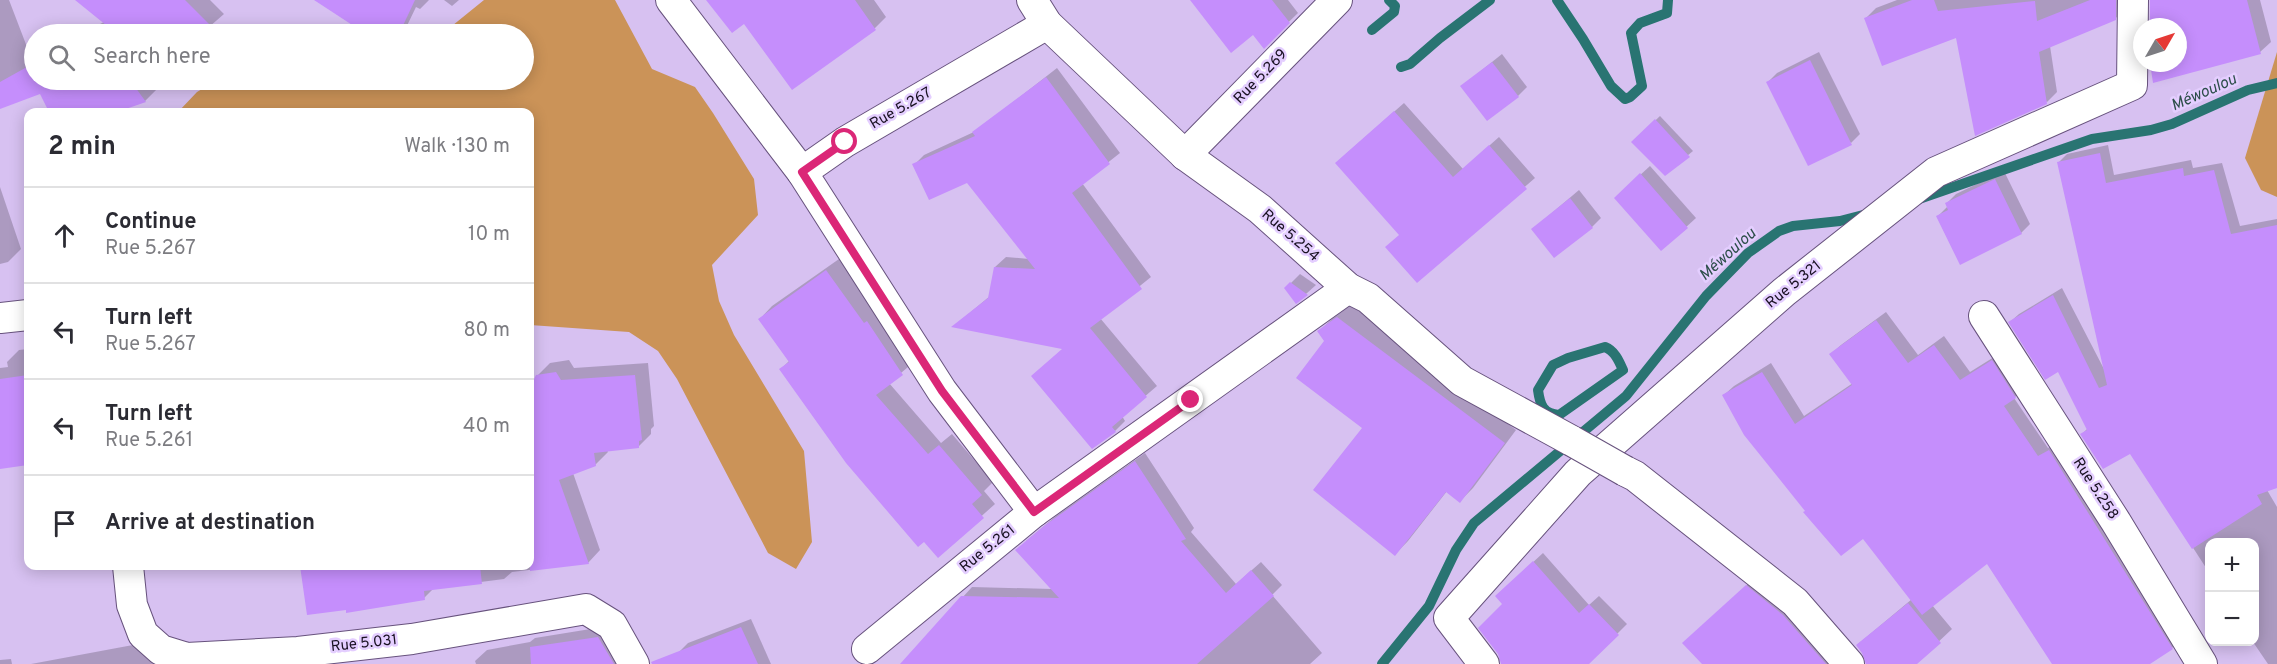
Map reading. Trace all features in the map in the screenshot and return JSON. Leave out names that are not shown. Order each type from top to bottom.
[{"type":"street","points":[[671,0],[802,172],[942,391],[1034,512]]},
{"type":"street","name":"Rue 5.269","points":[[1185,154],[1337,0]]},
{"type":"street","name":"Rue 5.321","points":[[1484,664],[1449,618],[1578,473],[1784,292],[1936,172],[2132,86],[2133,0]]},
{"type":"street","name":"Rue 5.267","points":[[802,172],[1039,12]]},
{"type":"street","name":"Rue 5.254","points":[[1039,12],[1185,154],[1260,209],[1348,288],[1368,298],[1462,381],[1635,476],[1795,602],[1849,664]]},
{"type":"street","name":"Rue 5.261","points":[[867,649],[1034,512],[1348,288]]},
{"type":"street","points":[[0,318],[24,315]]},
{"type":"street","name":"Rue 5.258","points":[[1984,316],[2116,522],[2202,664]]},
{"type":"street","name":"Rue 5.031","points":[[128,570],[132,605],[143,634],[161,650],[188,658],[298,652],[412,639],[586,609],[612,625],[634,664]]},
{"type":"shaded area","points":[[484,0],[615,0],[652,69],[695,87],[713,113],[754,179],[758,215],[712,265],[719,301],[734,335],[804,451],[812,542],[796,569],[768,553],[677,379],[658,351],[629,332],[534,325],[534,108],[182,108],[200,90],[534,90],[534,24],[454,24]]},
{"type":"shaded area","points":[[2277,52],[2277,197],[2261,190],[2245,158]]},
{"type":"building","points":[[75,0],[185,0],[209,24],[105,24]]},
{"type":"building","points":[[314,0],[415,0],[404,24],[351,24]]},
{"type":"building","points":[[706,0],[855,0],[876,30],[792,90],[744,24],[732,33]]},
{"type":"building","points":[[1190,0],[1272,0],[1290,23],[1264,49],[1253,35],[1231,53]]},
{"type":"building","points":[[1912,0],[1934,0],[1938,11],[2035,1],[2037,21],[2090,0],[2116,0],[2116,20],[2039,52],[2047,104],[1975,136],[1956,38],[1882,66],[1864,18]]},
{"type":"building","points":[[2150,0],[2247,0],[2261,54],[2153,83],[2151,72],[2187,72],[2187,18],[2150,18]]},
{"type":"building","points":[[1810,60],[1852,145],[1808,166],[1766,82]]},
{"type":"building","points":[[1492,62],[1519,97],[1487,121],[1460,86]]},
{"type":"building","points":[[24,69],[24,90],[137,90],[146,102],[129,108],[47,108],[40,94],[0,109],[0,82]]},
{"type":"building","points":[[1046,77],[1110,164],[1072,193],[1142,289],[1090,328],[1147,397],[1112,427],[1116,432],[1092,449],[1031,376],[1062,349],[951,327],[988,298],[994,267],[1035,269],[967,183],[929,200],[912,164],[975,136],[972,132]]},
{"type":"building","points":[[1394,111],[1453,177],[1489,145],[1527,189],[1417,283],[1385,247],[1399,235],[1335,163]]},
{"type":"building","points":[[1655,119],[1690,157],[1665,176],[1631,142]]},
{"type":"building","points":[[2100,153],[2106,183],[2183,168],[2184,176],[2214,170],[2231,234],[2277,225],[2277,488],[2257,495],[2262,504],[2209,538],[2205,538],[2205,541],[2192,549],[2130,454],[2103,469],[2080,434],[2087,430],[2058,372],[2045,380],[2008,322],[2053,295],[2099,388],[2107,385],[2057,162]]},
{"type":"building","points":[[1640,173],[1688,228],[1661,251],[1614,198]]},
{"type":"building","points":[[1995,179],[2022,234],[1960,265],[1936,216],[1948,210],[1945,203]]},
{"type":"building","points":[[1570,198],[1593,228],[1554,258],[1531,229]]},
{"type":"building","points":[[826,270],[864,323],[867,321],[903,375],[876,395],[928,454],[939,445],[982,495],[972,504],[984,518],[938,558],[924,542],[918,547],[846,463],[779,369],[789,362],[758,319]]},
{"type":"building","points":[[1290,282],[1308,295],[1296,304],[1284,288]]},
{"type":"building","points":[[1337,317],[1505,443],[1460,503],[1446,492],[1395,556],[1313,490],[1362,428],[1296,378],[1324,341],[1317,331]]},
{"type":"building","points":[[1876,320],[1908,363],[1934,345],[1960,380],[1992,360],[2016,398],[2004,406],[2038,456],[2049,450],[2173,649],[2150,664],[2052,664],[1987,564],[1922,615],[1863,539],[1841,556],[1803,512],[1805,511],[1744,435],[1722,395],[1762,372],[1795,424],[1852,385],[1829,354]]},
{"type":"building","points":[[556,372],[561,380],[635,375],[642,440],[639,441],[639,448],[594,453],[596,466],[559,480],[589,564],[530,571],[534,570],[534,379],[536,375]]},
{"type":"building","points":[[24,376],[24,466],[0,469],[0,379]]},
{"type":"building","points":[[1135,461],[1186,539],[1181,541],[1226,593],[1251,570],[1274,596],[1197,664],[900,664],[961,596],[1059,598],[1015,550],[1044,526]]},
{"type":"building","points":[[1533,561],[1579,613],[1589,604],[1619,635],[1589,664],[1501,664],[1498,654],[1478,628],[1502,604],[1495,596]]},
{"type":"building","points":[[301,570],[480,570],[482,584],[424,591],[425,600],[346,613],[346,610],[307,615]]},
{"type":"building","points":[[1746,585],[1783,615],[1826,664],[1702,664],[1682,643]]},
{"type":"building","points":[[1908,603],[1941,643],[1917,664],[1866,664],[1856,645]]},
{"type":"building","points":[[741,627],[758,664],[652,664],[651,662]]},
{"type":"building","points":[[598,637],[614,664],[531,664],[530,647]]},
{"type":"waterway","points":[[1372,30],[1394,12],[1395,6],[1389,0]]},
{"type":"waterway","points":[[1401,67],[1410,64],[1490,0]]},
{"type":"waterway","points":[[1557,0],[1611,86],[1625,99],[1642,86],[1631,33],[1640,23],[1667,13],[1668,0]]},
{"type":"waterway","name":"Méwoulou","points":[[1919,199],[2092,139],[2151,130],[2172,124],[2248,90],[2277,83]]},
{"type":"waterway","name":"Méwoulou","points":[[1382,664],[1429,606],[1456,550],[1474,523],[1626,396],[1706,296],[1748,253],[1779,231],[1793,226],[1840,221],[1867,214]]},
{"type":"waterway","points":[[1605,347],[1614,354],[1623,370],[1559,415],[1546,411],[1541,404],[1538,390],[1553,365],[1605,347]]},
{"type":"route","points":[[845,142],[802,172],[942,391],[1034,512],[1191,400]]}]
